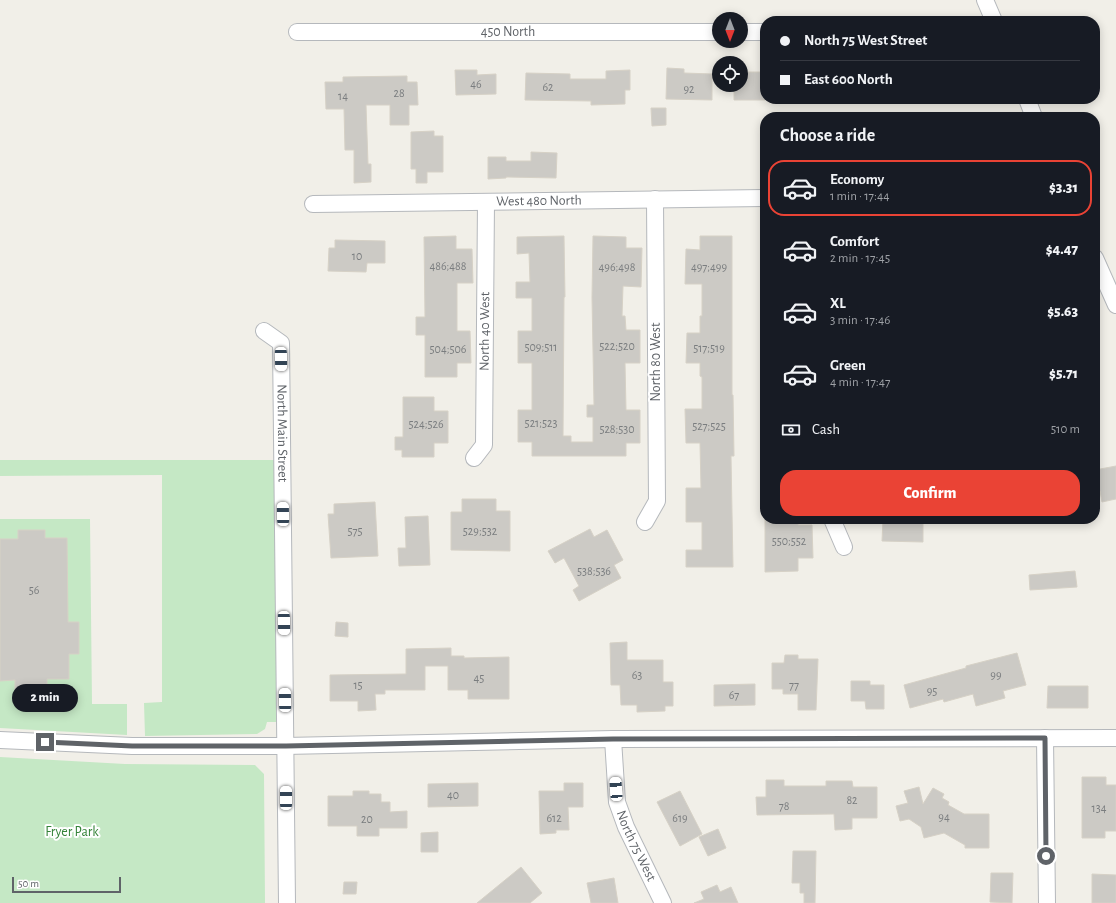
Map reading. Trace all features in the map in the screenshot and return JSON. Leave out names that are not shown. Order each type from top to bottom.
[{"type":"street","points":[[985,0],[992,16]]},
{"type":"street","name":"450 North","points":[[297,32],[712,32]]},
{"type":"street","points":[[748,32],[760,32]]},
{"type":"street","name":"West 480 North","points":[[313,204],[760,198]]},
{"type":"street","name":"North 80 West","points":[[645,522],[657,501],[655,199]]},
{"type":"street","name":"North 40 West","points":[[474,458],[484,445],[486,202]]},
{"type":"street","points":[[1100,269],[1116,305]]},
{"type":"street","name":"North Main Street","points":[[264,331],[280,344],[287,903]]},
{"type":"street","points":[[834,524],[844,547]]},
{"type":"street","points":[[1045,738],[1047,903]]},
{"type":"street","points":[[0,740],[132,746],[286,746],[613,739],[1116,738]]},
{"type":"street","name":"North 75 West","points":[[613,739],[617,802],[626,827],[662,903]]},
{"type":"green space","points":[[0,460],[275,460],[280,722],[267,722],[265,729],[257,734],[145,736],[144,703],[162,702],[162,475],[0,476]]},
{"type":"green space","points":[[0,519],[90,519],[92,704],[127,704],[127,735],[0,728]]},
{"type":"green space","name":"Fryer Park","points":[[0,757],[125,764],[255,765],[264,774],[265,903],[0,903]]},
{"type":"building","points":[[667,68],[684,69],[684,73],[712,74],[712,100],[666,99]]},
{"type":"building","points":[[455,70],[477,70],[477,75],[496,74],[496,94],[456,95]]},
{"type":"building","points":[[630,70],[630,90],[625,90],[625,104],[591,105],[591,101],[525,100],[526,73],[570,74],[570,79],[606,79],[606,71]]},
{"type":"building","points":[[748,72],[760,72],[760,100],[734,100],[734,92],[748,92]]},
{"type":"building","points":[[407,76],[407,82],[417,82],[418,105],[409,105],[409,125],[390,125],[390,105],[366,105],[368,164],[371,164],[371,182],[354,183],[354,150],[345,150],[344,109],[326,109],[325,82],[343,82],[343,77]]},
{"type":"building","points":[[651,108],[666,108],[666,125],[652,126]]},
{"type":"building","points":[[434,131],[434,136],[443,136],[443,172],[427,172],[427,183],[416,183],[416,169],[411,169],[411,132]]},
{"type":"building","points":[[531,152],[557,153],[556,178],[506,177],[488,179],[488,157],[506,157],[506,161],[531,161]]},
{"type":"building","points":[[456,236],[456,249],[472,249],[473,283],[457,283],[457,331],[470,331],[471,363],[457,363],[457,377],[425,377],[425,335],[416,335],[416,317],[425,317],[424,237]]},
{"type":"building","points":[[564,236],[565,297],[563,436],[571,436],[571,442],[593,442],[593,417],[587,417],[587,405],[594,405],[592,297],[593,236],[626,237],[626,248],[642,248],[641,287],[623,286],[622,316],[625,316],[626,330],[640,330],[640,363],[625,363],[626,410],[640,410],[640,443],[626,443],[626,456],[532,456],[532,442],[518,442],[518,410],[532,410],[532,363],[518,363],[518,331],[532,331],[532,298],[516,298],[516,282],[530,282],[529,253],[517,254],[517,237]]},
{"type":"building","points":[[700,236],[732,236],[732,395],[734,456],[731,456],[733,567],[686,567],[686,550],[702,550],[702,522],[686,522],[686,488],[701,488],[700,443],[686,443],[685,409],[702,409],[702,377],[700,376],[700,363],[686,363],[687,333],[700,333],[700,316],[702,316],[702,284],[685,284],[686,249],[700,250]]},
{"type":"building","points":[[335,240],[385,241],[385,263],[367,263],[366,272],[328,271],[329,248],[335,248]]},
{"type":"building","points":[[403,397],[434,397],[434,411],[448,411],[448,443],[434,443],[434,457],[402,457],[402,450],[395,450],[395,437],[403,437]]},
{"type":"building","points":[[1116,466],[1116,499],[1102,502],[1100,491],[1100,469]]},
{"type":"building","points":[[462,499],[496,499],[496,511],[510,511],[510,551],[451,550],[451,512],[462,512]]},
{"type":"building","points":[[375,502],[378,556],[331,558],[328,514],[334,514],[334,504]]},
{"type":"building","points":[[428,516],[430,565],[399,566],[398,548],[406,548],[405,517]]},
{"type":"building","points":[[765,524],[812,525],[813,558],[798,558],[798,571],[765,572]]},
{"type":"building","points":[[883,524],[923,524],[923,542],[882,541]]},
{"type":"building","points":[[590,529],[594,537],[607,530],[623,560],[614,565],[621,578],[579,601],[573,590],[579,586],[564,558],[555,563],[548,551]]},
{"type":"building","points":[[18,530],[45,530],[45,538],[67,538],[68,622],[79,622],[79,654],[69,654],[69,679],[47,679],[47,693],[15,693],[15,680],[0,681],[0,539],[18,539]]},
{"type":"building","points":[[1075,571],[1077,587],[1030,590],[1029,575]]},
{"type":"building","points":[[336,622],[348,623],[348,637],[335,636]]},
{"type":"building","points":[[627,642],[627,660],[663,660],[663,682],[673,682],[673,706],[665,706],[665,711],[637,712],[637,705],[621,705],[620,685],[611,685],[610,643]]},
{"type":"building","points":[[451,648],[451,656],[464,656],[464,658],[509,657],[509,699],[468,699],[468,690],[448,690],[448,666],[425,666],[425,690],[385,690],[385,694],[375,694],[376,710],[358,711],[358,701],[330,701],[330,675],[406,674],[406,649]]},
{"type":"building","points":[[1017,653],[1026,685],[1003,691],[1005,698],[976,706],[973,694],[944,702],[943,699],[910,708],[904,685],[966,668],[966,666]]},
{"type":"building","points":[[785,655],[798,655],[798,659],[818,659],[816,710],[798,710],[798,694],[783,694],[783,689],[772,689],[772,663],[784,663]]},
{"type":"building","points":[[851,681],[870,681],[870,685],[884,685],[884,709],[866,709],[865,701],[851,701]]},
{"type":"building","points":[[755,684],[755,705],[714,706],[714,685]]},
{"type":"building","points":[[1048,686],[1088,686],[1088,708],[1047,708]]},
{"type":"building","points":[[1082,777],[1106,777],[1106,785],[1116,785],[1116,831],[1105,831],[1105,838],[1082,838]]},
{"type":"building","points":[[766,780],[784,780],[784,786],[826,786],[826,781],[852,781],[853,787],[877,787],[877,818],[852,818],[852,829],[835,830],[834,814],[757,815],[756,797],[766,797]]},
{"type":"building","points":[[478,783],[478,806],[428,807],[428,784]]},
{"type":"building","points":[[564,783],[583,783],[583,807],[568,807],[569,830],[556,830],[556,833],[540,834],[539,791],[564,791]]},
{"type":"building","points":[[919,787],[923,804],[933,788],[944,794],[942,798],[949,802],[948,805],[964,814],[989,814],[989,848],[965,848],[965,845],[944,833],[924,838],[921,827],[909,819],[900,821],[896,806],[908,803],[904,791]]},
{"type":"building","points":[[353,791],[369,791],[369,794],[381,794],[381,802],[390,802],[390,812],[407,811],[407,828],[379,828],[379,836],[357,836],[357,826],[328,826],[328,796],[353,796]]},
{"type":"building","points":[[680,791],[702,834],[680,846],[657,802]]},
{"type":"building","points":[[718,829],[726,848],[708,856],[699,837]]},
{"type":"building","points":[[438,832],[438,852],[421,852],[421,833]]},
{"type":"building","points":[[793,851],[816,851],[815,903],[804,903],[804,893],[800,893],[800,883],[792,883]]},
{"type":"building","points":[[521,867],[542,893],[530,903],[477,903]]},
{"type":"building","points":[[991,873],[1013,873],[1012,903],[990,902]]},
{"type":"building","points":[[1092,874],[1116,875],[1116,903],[1092,903]]},
{"type":"building","points":[[614,878],[618,903],[591,903],[587,883]]},
{"type":"building","points":[[344,882],[357,882],[356,894],[343,894]]},
{"type":"building","points":[[717,885],[720,892],[731,887],[738,903],[694,903],[704,899],[701,892]]},
{"type":"route","points":[[45,742],[132,746],[286,746],[613,739],[1045,738],[1046,856]]}]
